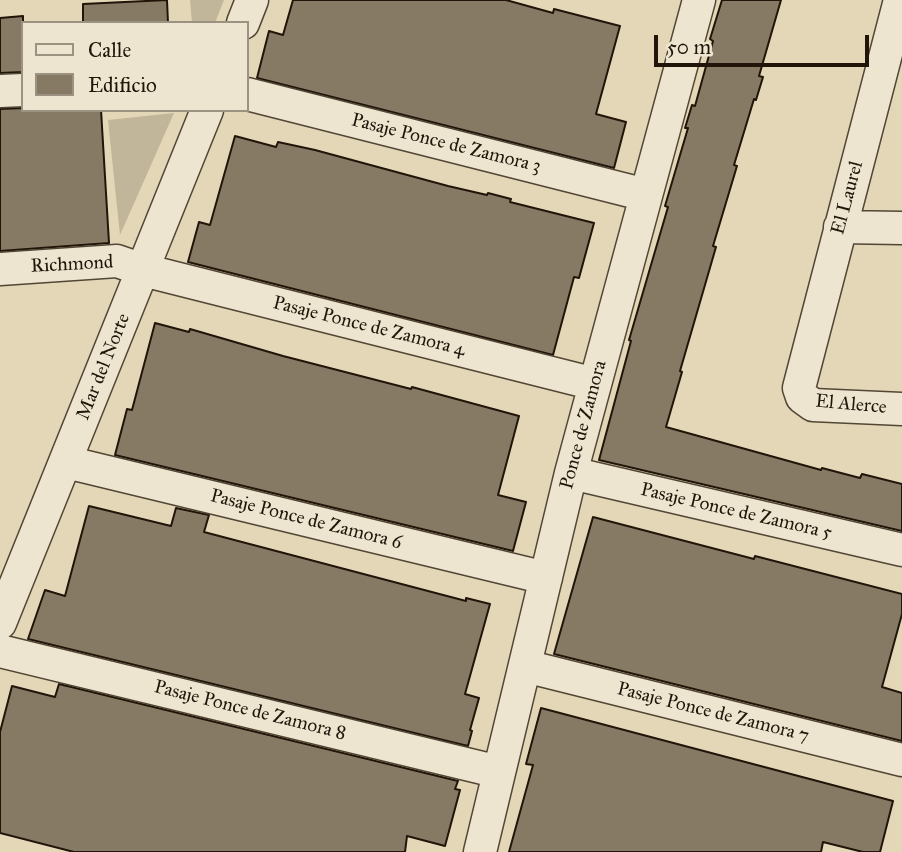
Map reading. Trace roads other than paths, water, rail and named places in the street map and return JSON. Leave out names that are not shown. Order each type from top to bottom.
[{"type":"street","points":[[244,21],[252,0]]},
{"type":"street","name":"El Laurel","points":[[802,397],[800,380],[840,227],[895,43],[900,0]]},
{"type":"street","name":"Ponce de Zamora","points":[[480,852],[571,473],[646,195],[694,1]]},
{"type":"street","points":[[0,91],[21,90]]},
{"type":"street","name":"Pasaje Ponce de Zamora 3","points":[[248,93],[646,195]]},
{"type":"street","name":"Mar del Norte","points":[[0,623],[206,112]]},
{"type":"street","points":[[840,227],[902,228]]},
{"type":"street","name":"Richmond","points":[[0,269],[102,261],[128,263],[143,270]]},
{"type":"street","name":"Pasaje Ponce de Zamora 4","points":[[143,270],[595,384]]},
{"type":"street","name":"El Alerce","points":[[802,397],[813,405],[902,409]]},
{"type":"street","name":"Pasaje Ponce de Zamora 6","points":[[66,462],[546,578]]},
{"type":"street","name":"Pasaje Ponce de Zamora 5","points":[[571,473],[902,550]]},
{"type":"street","name":"Pasaje Ponce de Zamora 8","points":[[0,651],[499,772]]},
{"type":"street","name":"Pasaje Ponce de Zamora 7","points":[[524,666],[902,760]]}]
